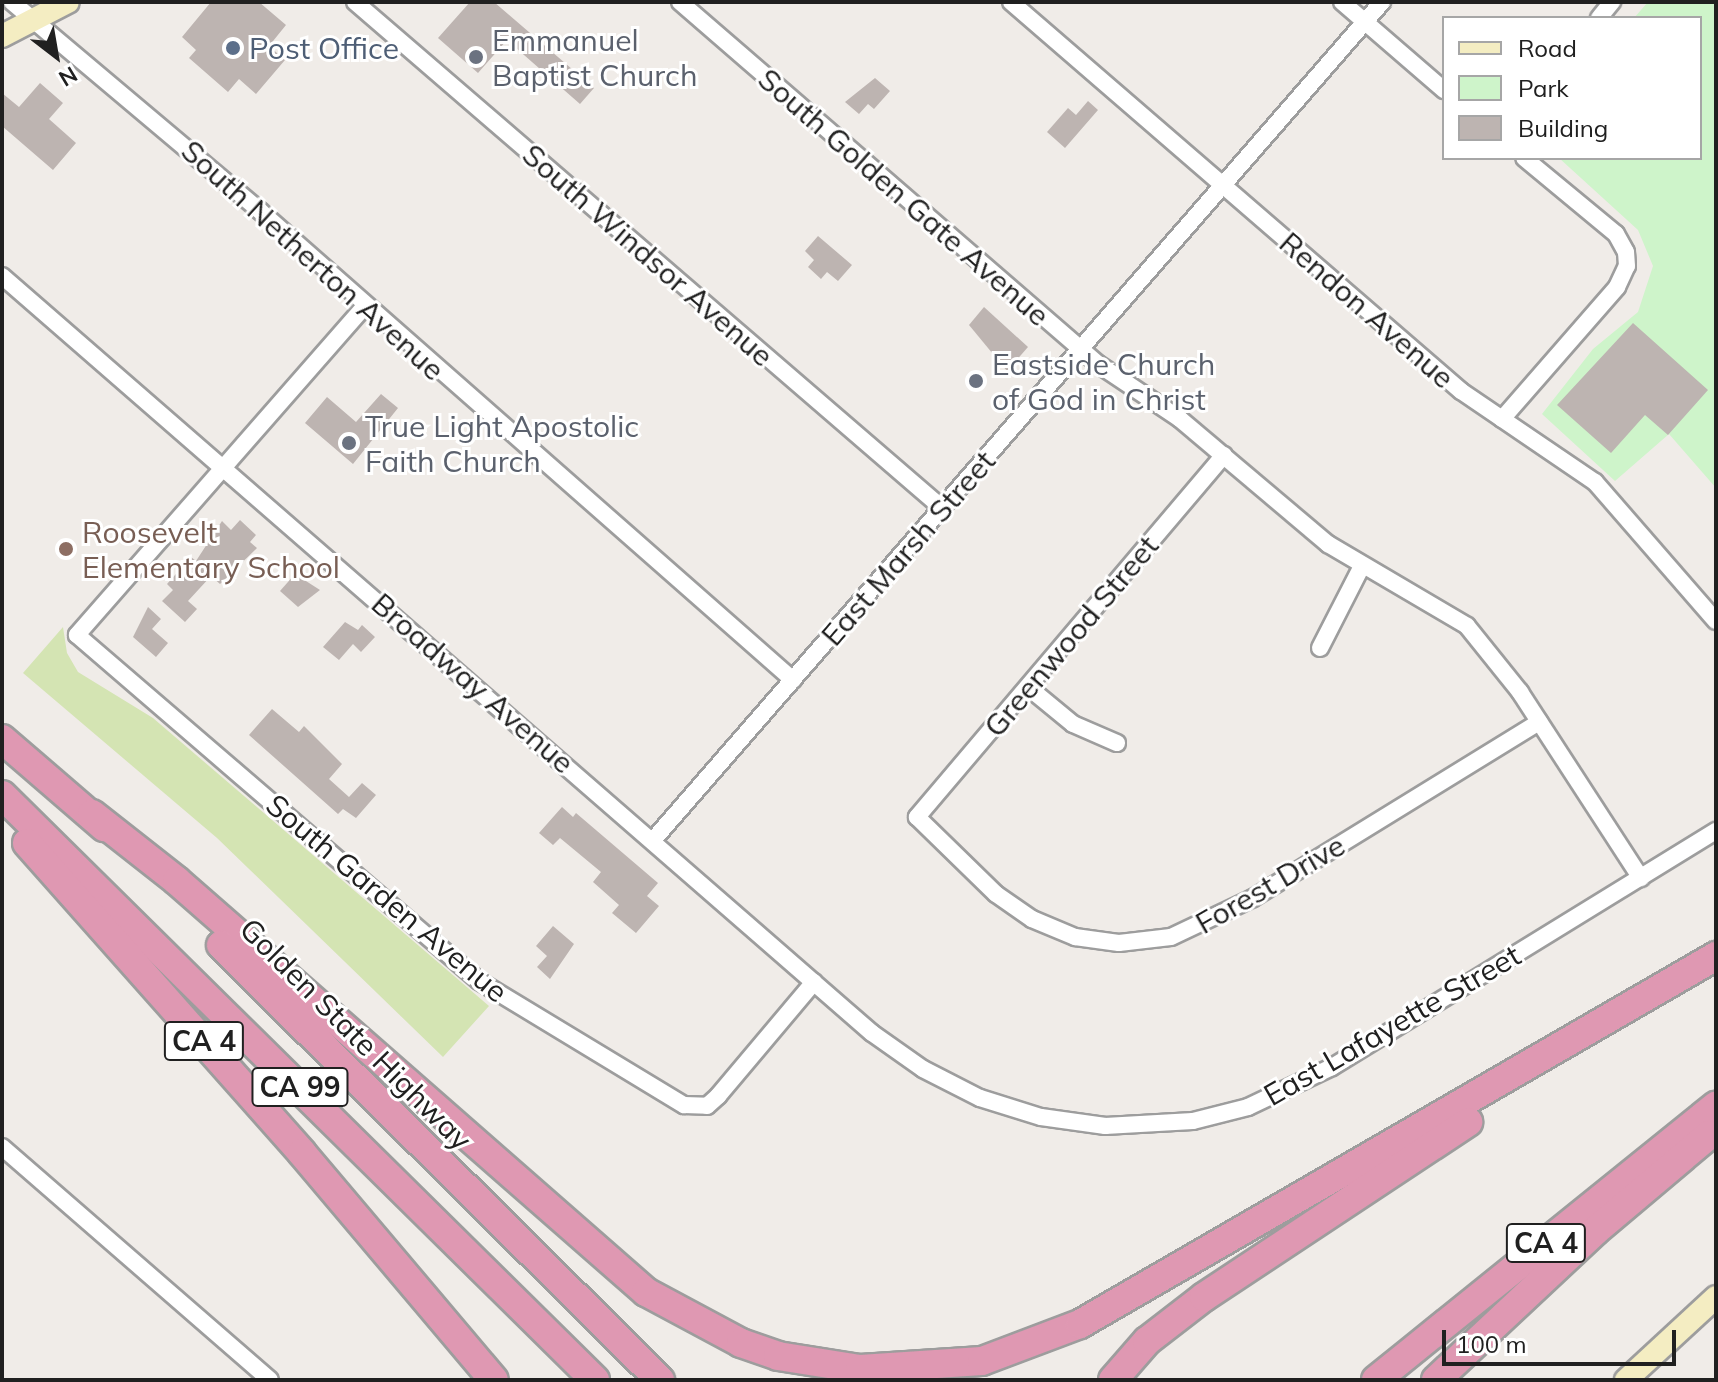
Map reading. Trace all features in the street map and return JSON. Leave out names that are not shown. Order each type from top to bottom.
[{"type":"highway","name":"Golden State Highway","points":[[2,739],[92,814],[508,1235],[660,1380]]},
{"type":"highway","name":"CA 99","points":[[2,795],[595,1380]]},
{"type":"highway","points":[[92,814],[177,881],[646,1292],[741,1343],[778,1356],[860,1369],[982,1361],[1080,1324],[1716,957]]},
{"type":"highway","name":"CA 4","points":[[2,817],[106,927],[494,1380]]},
{"type":"highway","points":[[1113,1380],[1147,1341],[1204,1297],[1716,957]]},
{"type":"highway","name":"CA 4","points":[[1376,1380],[1716,1106]]},
{"type":"highway","points":[[1436,1380],[1595,1231],[1716,1130]]},
{"type":"highway","points":[[561,1348],[563,1369],[573,1380]]},
{"type":"street","name":"South Netherton Avenue","points":[[12,2],[793,680]]},
{"type":"street","points":[[2,36],[68,2]]},
{"type":"street","name":"South Windsor Avenue","points":[[355,2],[942,508]]},
{"type":"street","name":"South Golden Gate Avenue","points":[[680,2],[1080,350],[1224,455],[1362,566],[1467,626],[1539,722],[1641,878]]},
{"type":"street","name":"Rendon Avenue","points":[[1011,2],[1461,391],[1595,482],[1716,621]]},
{"type":"street","points":[[1342,2],[1442,88]]},
{"type":"street","name":"East Marsh Street","points":[[654,839],[1382,2]]},
{"type":"street","points":[[1502,419],[1617,287],[1627,266],[1626,252],[1616,234],[1526,160]]},
{"type":"street","name":"Broadway Avenue","points":[[2,276],[654,839]]},
{"type":"street","points":[[226,469],[364,307]]},
{"type":"street","name":"Greenwood Street","points":[[917,817],[1224,455]]},
{"type":"street","name":"South Garden Avenue","points":[[226,469],[77,635],[479,981],[684,1105],[707,1106],[718,1096],[814,982]]},
{"type":"street","points":[[1320,648],[1362,566]]},
{"type":"street","points":[[1028,687],[1073,724],[1117,743]]},
{"type":"street","name":"Forest Drive","points":[[917,817],[996,894],[1032,919],[1075,937],[1141,942],[1171,937],[1221,917],[1539,722]]},
{"type":"street","name":"East Lafayette Street","points":[[654,839],[814,982],[923,1069],[980,1098],[1073,1123],[1157,1126],[1221,1115],[1298,1085],[1716,831]]},
{"type":"street","points":[[2,1147],[270,1380]]},
{"type":"street","points":[[1626,1380],[1716,1297]]},
{"type":"green space","points":[[1648,2],[1716,2],[1716,488],[1669,434],[1615,481],[1542,414],[1593,349],[1638,312],[1653,266],[1638,230],[1561,160],[1702,160],[1702,16],[1636,16]]},
{"type":"green space","points":[[63,627],[67,653],[78,672],[153,718],[489,1006],[443,1057],[217,838],[23,673]]},
{"type":"building","name":"Post Office","points":[[211,2],[259,2],[286,25],[269,46],[285,60],[256,94],[239,79],[228,92],[189,58],[196,50],[182,37]]},
{"type":"building","name":"Emmanuel Baptist Church","points":[[470,2],[494,2],[594,88],[580,104],[507,40],[478,73],[438,38]]},
{"type":"building","points":[[875,78],[890,91],[874,109],[868,104],[859,114],[845,102]]},
{"type":"building","points":[[40,83],[63,103],[49,119],[76,143],[53,170],[2,126],[2,93],[19,107]]},
{"type":"building","points":[[1088,101],[1098,110],[1065,148],[1047,132],[1068,108],[1076,115]]},
{"type":"building","points":[[818,236],[852,265],[838,281],[827,272],[821,279],[808,267],[814,260],[805,251]]},
{"type":"building","points":[[984,307],[1028,347],[1007,371],[969,325]]},
{"type":"building","points":[[1633,323],[1708,390],[1668,435],[1645,415],[1611,453],[1557,405]]},
{"type":"building","name":"True Light Apostolic Faith Church","points":[[381,394],[398,408],[353,464],[305,423],[327,397],[356,422]]},
{"type":"building","points":[[240,520],[256,535],[250,542],[257,548],[220,584],[211,576],[188,601],[197,609],[185,622],[162,601],[173,590],[167,584],[191,557],[196,561],[222,521],[231,530]]},
{"type":"building","points":[[295,574],[320,590],[298,607],[280,591]]},
{"type":"building","points":[[148,607],[161,619],[152,629],[168,643],[156,657],[133,637]]},
{"type":"building","points":[[345,622],[358,630],[362,625],[375,637],[361,652],[353,644],[339,660],[323,647]]},
{"type":"building","points":[[272,709],[299,732],[304,726],[342,764],[329,779],[349,797],[362,783],[376,795],[356,818],[343,809],[338,814],[249,735]]},
{"type":"building","points":[[562,807],[573,817],[576,813],[658,883],[647,896],[659,906],[636,933],[612,913],[619,905],[593,882],[601,872],[560,838],[553,845],[539,833]]},
{"type":"building","points":[[553,926],[574,944],[550,979],[537,967],[547,956],[536,946]]},
{"type":"place","name":"Post Office","points":[[233,48]]},
{"type":"place","name":"Emmanuel Baptist Church","points":[[476,57]]},
{"type":"place","name":"Eastside Church of God in Christ","points":[[976,381]]},
{"type":"place","name":"True Light Apostolic Faith Church","points":[[349,443]]},
{"type":"place","name":"Roosevelt Elementary School","points":[[66,549]]}]
